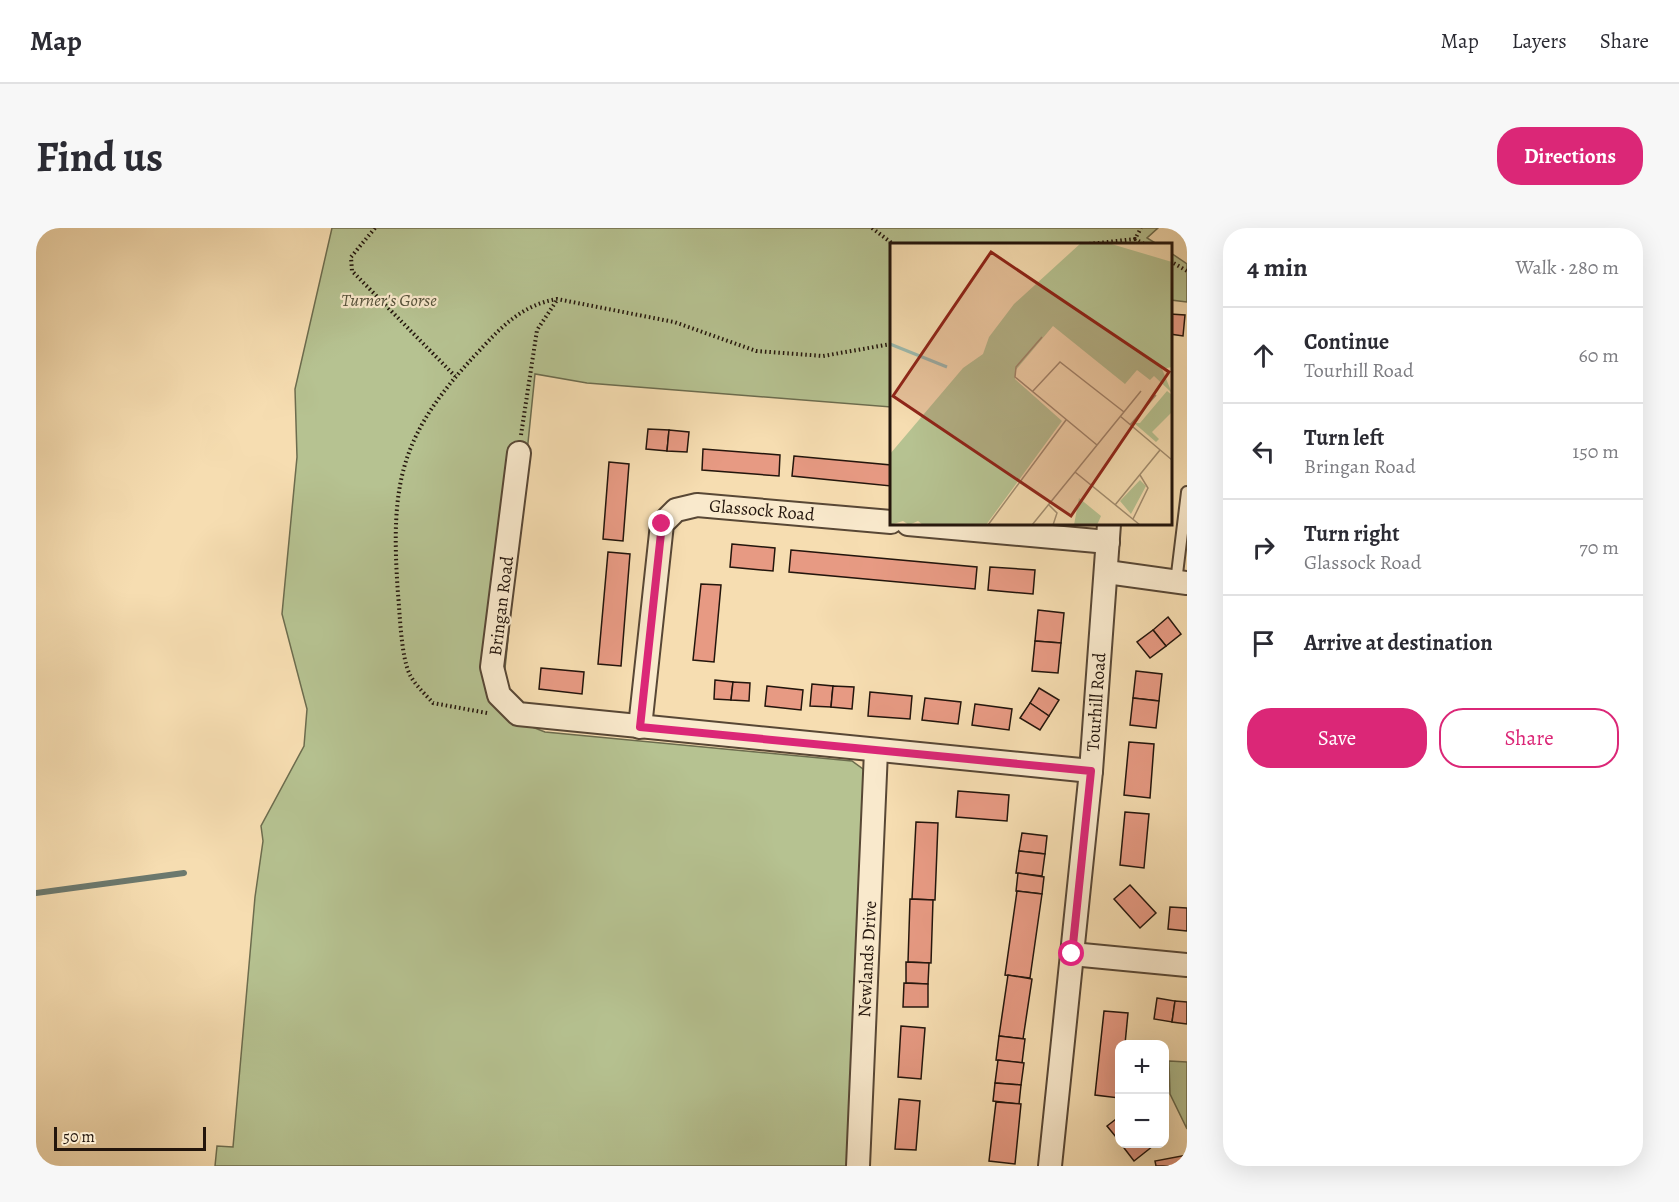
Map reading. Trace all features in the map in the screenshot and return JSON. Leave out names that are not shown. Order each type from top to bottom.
[{"type":"street","name":"Bringan Road","points":[[518,714],[499,695],[492,667],[519,453]]},
{"type":"street","name":"Glassock Road","points":[[640,727],[662,524],[676,510],[697,505],[722,506],[890,522]]},
{"type":"street","points":[[930,525],[1109,533]]},
{"type":"street","name":"Tourhill Road","points":[[1050,1166],[1091,771],[1109,533]]},
{"type":"street","points":[[1107,572],[1182,582]]},
{"type":"street","points":[[518,714],[1091,771]]},
{"type":"street","name":"Newlands Drive","points":[[858,1166],[876,751]]},
{"type":"street","points":[[1072,954],[1187,965]]},
{"type":"lane","points":[[1182,582],[1187,492]]},
{"type":"path","points":[[375,228],[351,257],[352,271],[455,376]]},
{"type":"path","points":[[872,228],[892,243]]},
{"type":"path","points":[[1134,243],[1141,228]]},
{"type":"path","points":[[1097,243],[1135,238],[1142,243]]},
{"type":"path","points":[[1172,262],[1187,271]]},
{"type":"path","points":[[519,453],[537,330],[557,299]]},
{"type":"path","points":[[518,714],[499,715],[433,703],[410,675],[401,632],[395,523],[401,472],[426,414],[455,376],[503,325],[521,311],[542,302],[557,299],[674,322],[756,351],[823,356],[890,344]]},
{"type":"green space","name":"Turner's Gorse","points":[[332,228],[1158,228],[1147,238],[1155,243],[890,243],[890,407],[587,383],[535,374],[503,688],[524,724],[545,732],[852,761],[863,769],[869,785],[849,1166],[215,1166],[217,1146],[233,1147],[255,897],[263,841],[261,826],[304,746],[307,709],[282,614],[297,457],[295,389]]},
{"type":"green space","points":[[1172,254],[1187,264],[1187,302],[1172,300]]},
{"type":"green space","points":[[1169,1061],[1187,1062],[1187,1129],[1170,1094]]},
{"type":"building","points":[[1172,314],[1185,315],[1183,336],[1172,334]]},
{"type":"building","points":[[648,429],[669,430],[667,451],[646,449]]},
{"type":"building","points":[[669,430],[689,432],[687,452],[667,451]]},
{"type":"building","points":[[703,449],[780,455],[779,476],[702,470]]},
{"type":"building","points":[[794,456],[890,465],[890,486],[792,476]]},
{"type":"building","points":[[609,462],[629,464],[623,541],[603,539]]},
{"type":"building","points":[[732,544],[775,548],[773,571],[730,567]]},
{"type":"building","points":[[791,550],[977,567],[975,589],[789,572]]},
{"type":"building","points":[[608,552],[630,554],[621,666],[598,664]]},
{"type":"building","points":[[990,567],[1035,570],[1033,594],[988,590]]},
{"type":"building","points":[[701,584],[721,585],[714,662],[693,660]]},
{"type":"building","points":[[1038,610],[1064,613],[1061,643],[1035,641]]},
{"type":"building","points":[[1168,617],[1181,634],[1166,646],[1153,630]]},
{"type":"building","points":[[1153,630],[1166,646],[1150,658],[1137,642]]},
{"type":"building","points":[[1035,641],[1061,643],[1058,673],[1032,671]]},
{"type":"building","points":[[541,668],[584,672],[582,694],[539,689]]},
{"type":"building","points":[[1136,671],[1162,674],[1159,701],[1133,698]]},
{"type":"building","points":[[715,680],[733,682],[731,700],[714,699]]},
{"type":"building","points":[[733,682],[750,683],[749,701],[731,700]]},
{"type":"building","points":[[812,684],[833,686],[831,707],[810,706]]},
{"type":"building","points":[[767,686],[803,690],[801,710],[765,706]]},
{"type":"building","points":[[833,686],[854,687],[852,709],[831,707]]},
{"type":"building","points":[[1039,688],[1059,700],[1049,716],[1030,703]]},
{"type":"building","points":[[870,692],[912,696],[910,719],[868,716]]},
{"type":"building","points":[[925,698],[961,702],[958,724],[922,720]]},
{"type":"building","points":[[1133,698],[1159,701],[1156,728],[1130,725]]},
{"type":"building","points":[[1030,703],[1049,716],[1040,730],[1020,718]]},
{"type":"building","points":[[975,704],[1012,709],[1009,730],[972,725]]},
{"type":"building","points":[[1129,742],[1154,744],[1150,798],[1124,795]]},
{"type":"building","points":[[958,791],[1009,795],[1007,821],[956,817]]},
{"type":"building","points":[[1125,812],[1149,814],[1144,868],[1120,865]]},
{"type":"building","points":[[916,822],[938,823],[935,900],[912,899]]},
{"type":"building","points":[[1022,833],[1047,836],[1045,854],[1019,851]]},
{"type":"building","points":[[1019,851],[1045,854],[1042,876],[1016,873]]},
{"type":"building","points":[[1018,873],[1044,877],[1042,894],[1016,891]]},
{"type":"building","points":[[1130,885],[1156,913],[1140,928],[1114,899]]},
{"type":"building","points":[[1017,891],[1042,894],[1030,978],[1005,975]]},
{"type":"building","points":[[910,899],[933,900],[931,963],[908,962]]},
{"type":"building","points":[[1170,907],[1187,908],[1187,931],[1168,929]]},
{"type":"building","points":[[906,962],[929,963],[928,984],[906,983]]},
{"type":"building","points":[[1008,975],[1032,979],[1023,1039],[999,1036]]},
{"type":"building","points":[[904,983],[928,984],[928,1007],[903,1007]]},
{"type":"building","points":[[1157,998],[1175,1001],[1172,1022],[1154,1019]]},
{"type":"building","points":[[1175,1001],[1187,1002],[1187,1024],[1172,1022]]},
{"type":"building","points":[[1104,1011],[1128,1013],[1125,1040],[1115,1040],[1115,1098],[1095,1095]]},
{"type":"building","points":[[901,1026],[925,1028],[921,1079],[898,1077]]},
{"type":"building","points":[[999,1036],[1025,1039],[1022,1063],[996,1060]]},
{"type":"building","points":[[998,1060],[1024,1063],[1021,1085],[995,1083]]},
{"type":"building","points":[[995,1083],[1021,1085],[1019,1104],[993,1101]]},
{"type":"building","points":[[899,1099],[920,1101],[916,1150],[895,1149]]},
{"type":"building","points":[[996,1102],[1021,1104],[1015,1164],[989,1161]]},
{"type":"building","points":[[1115,1120],[1115,1136],[1107,1126]]},
{"type":"building","points":[[1124,1148],[1150,1148],[1134,1161]]},
{"type":"building","points":[[1187,1155],[1187,1166],[1156,1166],[1155,1161]]},
{"type":"waterway","points":[[36,893],[184,873]]},
{"type":"route","points":[[662,524],[640,710],[640,727],[1091,771],[1072,954]]}]
